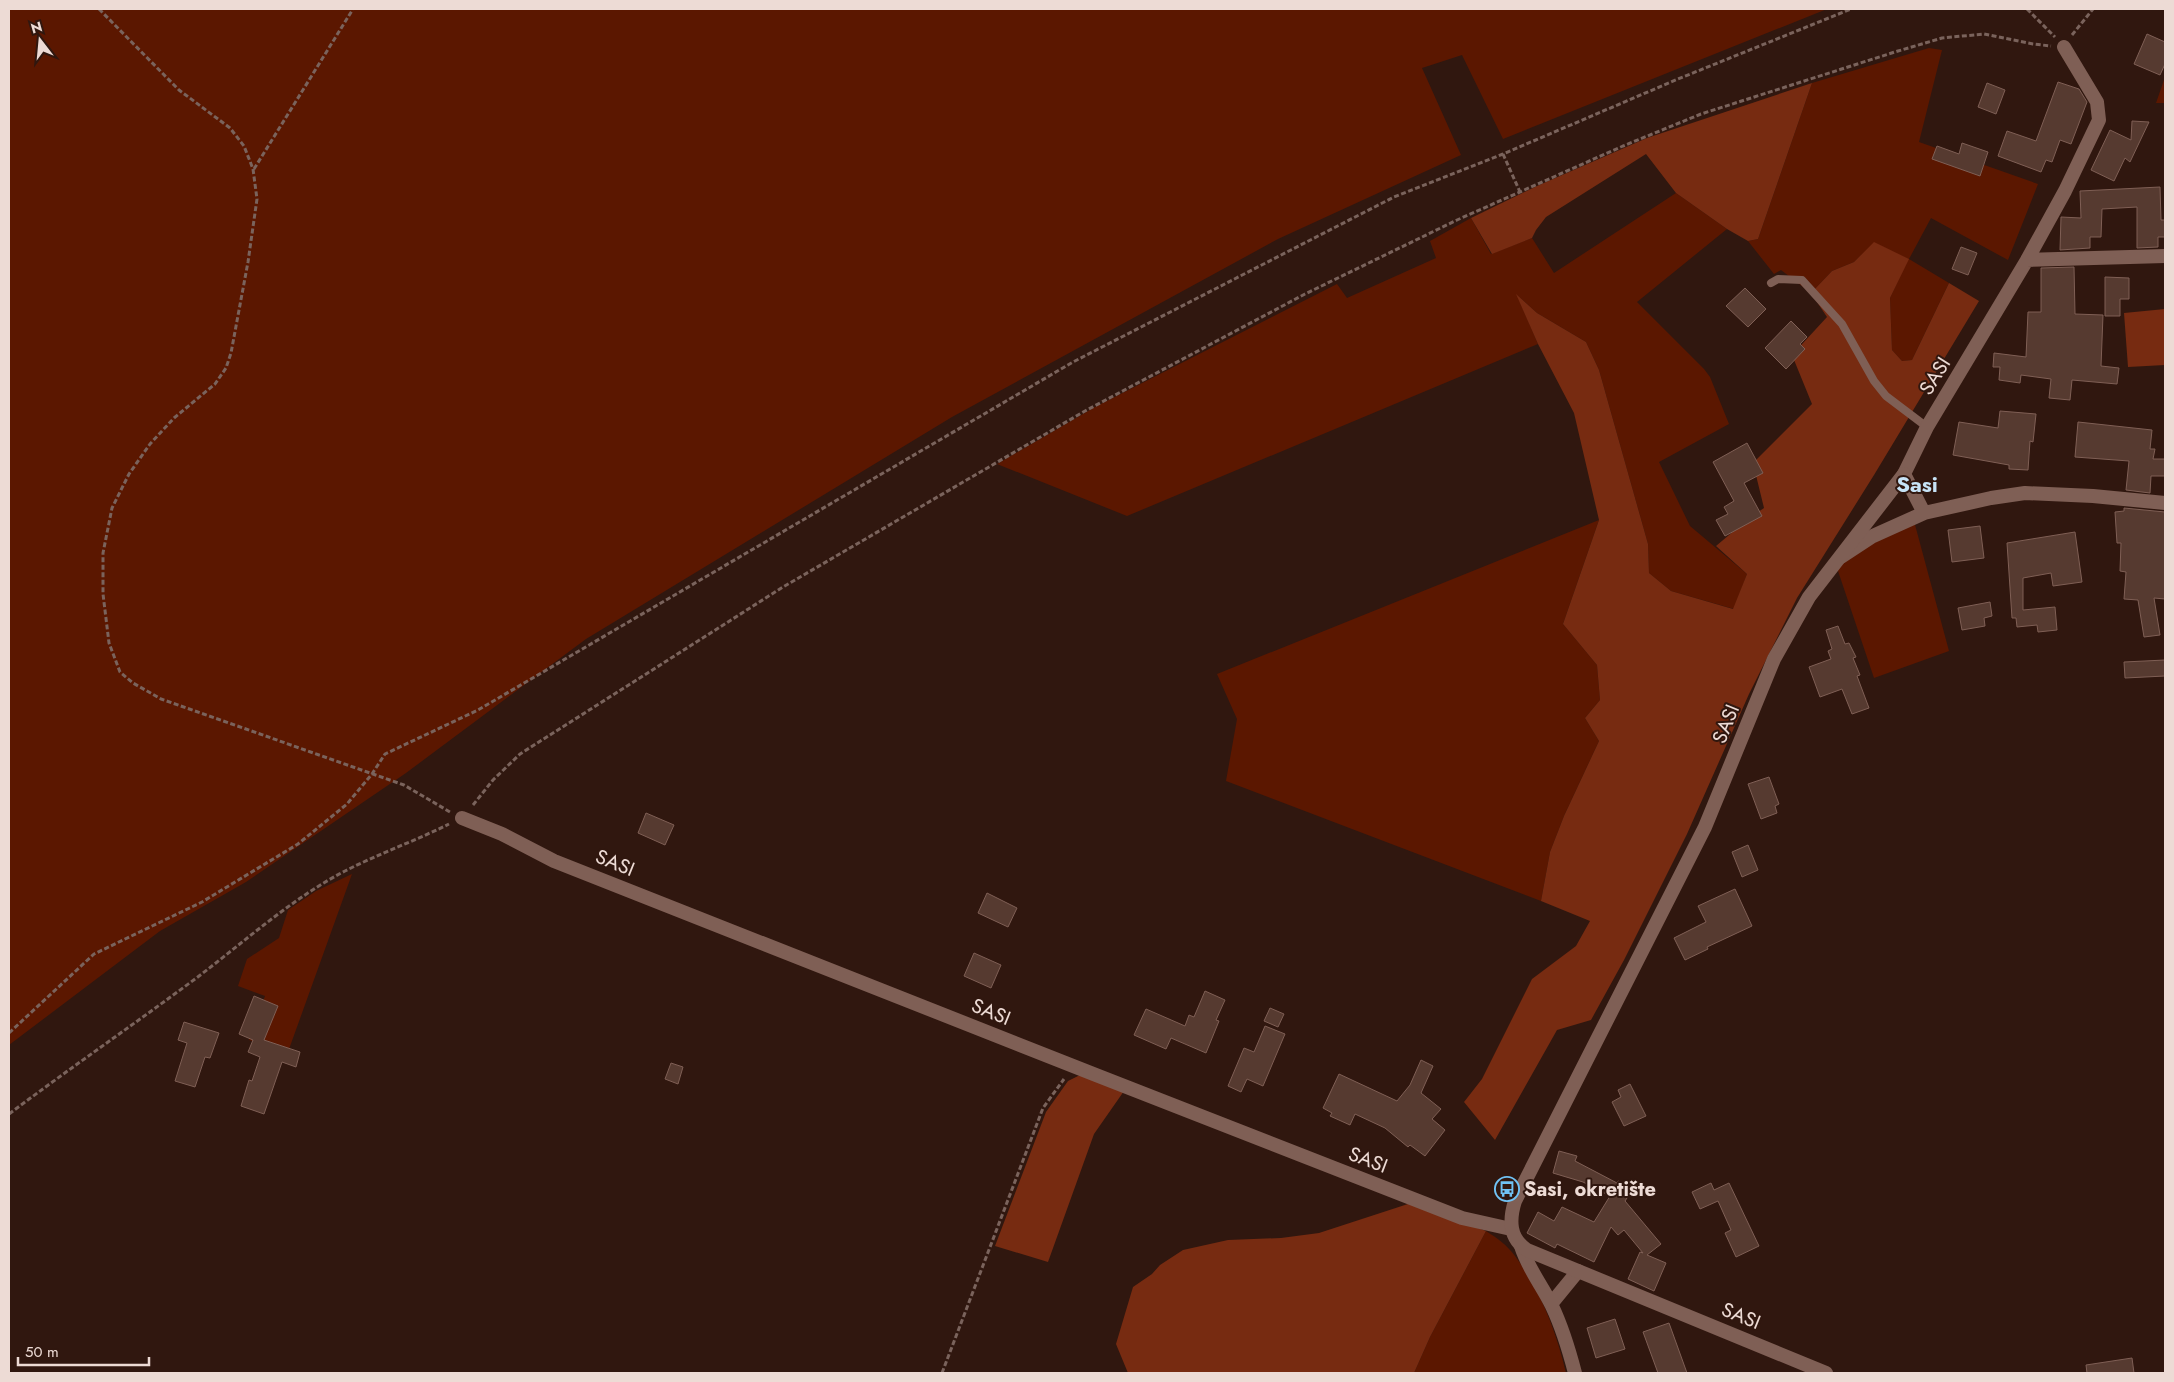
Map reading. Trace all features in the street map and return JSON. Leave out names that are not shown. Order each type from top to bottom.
[{"type":"street","name":"SASI","points":[[462,818],[502,834],[563,864],[1077,1068],[1462,1218],[1511,1229],[1511,1213],[1515,1201],[1705,827],[1774,658],[1809,597],[1904,474],[1927,427],[2026,260],[2064,191],[2099,120],[2097,102],[2064,46]]},
{"type":"street","points":[[2026,260],[2165,256]]},
{"type":"street","points":[[1904,474],[1924,513]]},
{"type":"street","points":[[1836,561],[1873,536],[1924,513],[2025,493],[2093,496],[2165,503]]},
{"type":"street","points":[[1511,1229],[1522,1246],[1526,1263],[1551,1304],[1560,1324],[1575,1373]]},
{"type":"street","name":"SASI","points":[[1522,1246],[1826,1373]]},
{"type":"street","points":[[1551,1304],[1578,1271]]},
{"type":"lane","points":[[1771,282],[1778,279],[1802,280],[1842,324],[1874,380],[1886,396],[1927,427]]},
{"type":"path","points":[[99,9],[179,90],[230,128],[244,146],[253,169],[257,199],[250,253],[232,353],[226,368],[215,384],[174,418],[150,444],[129,474],[112,508],[103,553],[103,594],[109,643],[120,672],[133,683],[161,699],[404,785],[462,818]]},
{"type":"path","points":[[253,169],[352,9]]},
{"type":"path","points":[[9,1033],[94,954],[202,902],[298,844],[347,804],[372,774],[385,754],[478,710],[1073,362],[1394,197],[1503,154],[1678,79],[1851,9]]},
{"type":"path","points":[[2027,9],[2064,46]]},
{"type":"path","points":[[2064,46],[2094,9]]},
{"type":"path","points":[[9,1114],[91,1052],[192,982],[246,938],[315,889],[344,871],[462,818],[494,780],[520,754],[792,582],[1085,410],[1305,294],[1520,192],[1701,114],[1942,38],[1984,34],[2033,44],[2064,46]]},
{"type":"path","points":[[1503,154],[1520,192]]},
{"type":"path","points":[[942,1373],[1043,1108],[1064,1078],[1077,1068]]},
{"type":"shaded area","points":[[9,9],[1827,9],[1503,139],[1462,55],[1422,68],[1461,155],[1278,239],[952,417],[586,639],[406,773],[246,882],[160,931],[9,1045]]},
{"type":"shaded area","points":[[1929,48],[1942,50],[1919,142],[2038,184],[2008,260],[1931,218],[1909,259],[1949,283],[1912,360],[1902,361],[1892,350],[1890,298],[1908,259],[1874,243],[1854,262],[1832,271],[1811,293],[1781,270],[1774,274],[1748,241],[1758,239],[1812,83]]},
{"type":"shaded area","points":[[2165,77],[2165,103],[2156,103]]},
{"type":"shaded area","points":[[1812,83],[1758,239],[1748,241],[1727,229],[1676,193],[1646,154],[1546,217],[1532,238],[1492,254],[1471,218],[1537,186],[1647,138]]},
{"type":"shaded area","points":[[1676,193],[1727,229],[1637,302],[1704,369],[1710,377],[1729,424],[1659,462],[1690,526],[1747,574],[1734,609],[1671,591],[1649,573],[1648,544],[1599,370],[1586,342],[1537,313],[1517,295],[1538,344],[1127,516],[997,464],[1095,407],[1337,284],[1347,298],[1436,258],[1430,241],[1471,218],[1491,254],[1532,238],[1554,273]]},
{"type":"shaded area","points":[[1874,242],[1909,259],[1890,298],[1892,350],[1902,361],[1912,360],[1949,283],[1979,301],[1797,598],[1749,694],[1687,834],[1624,960],[1591,1020],[1557,1030],[1495,1140],[1464,1102],[1482,1079],[1532,979],[1576,946],[1590,921],[1541,901],[1550,852],[1564,816],[1599,741],[1585,718],[1600,700],[1597,665],[1563,624],[1599,520],[1574,413],[1538,344],[1516,294],[1537,313],[1586,342],[1599,370],[1648,544],[1649,573],[1671,591],[1733,609],[1747,574],[1716,546],[1764,508],[1753,463],[1812,404],[1792,355],[1827,317],[1811,293],[1832,271],[1854,262]]},
{"type":"shaded area","points":[[2165,309],[2165,365],[2128,367],[2124,313]]},
{"type":"shaded area","points":[[1599,520],[1563,624],[1597,665],[1600,700],[1585,718],[1599,741],[1564,816],[1550,852],[1541,901],[1226,781],[1237,719],[1217,674]]},
{"type":"shaded area","points":[[1914,521],[1949,651],[1874,678],[1837,568],[1851,554]]},
{"type":"shaded area","points":[[352,874],[288,1052],[249,1040],[265,996],[238,986],[247,959],[279,938],[288,910],[316,891]]},
{"type":"shaded area","points":[[1080,1075],[1124,1091],[1094,1134],[1048,1262],[995,1246],[1046,1112],[1068,1081]]},
{"type":"shaded area","points":[[1411,1203],[1486,1231],[1430,1337],[1414,1373],[1128,1373],[1116,1344],[1133,1287],[1152,1274],[1160,1265],[1183,1250],[1228,1240],[1281,1238],[1319,1233]]},
{"type":"shaded area","points":[[1486,1231],[1512,1252],[1532,1282],[1558,1343],[1566,1373],[1414,1373],[1430,1337]]},
{"type":"building","points":[[2147,34],[2165,42],[2165,64],[2160,75],[2134,64]]},
{"type":"building","points":[[2058,82],[2079,89],[2087,102],[2071,144],[2060,140],[2052,162],[2046,160],[2041,172],[1998,156],[2007,131],[2036,141]]},
{"type":"building","points":[[1987,83],[2005,90],[1996,114],[1978,107]]},
{"type":"building","points":[[2132,121],[2149,122],[2130,162],[2125,158],[2114,181],[2091,170],[2110,130],[2131,140]]},
{"type":"building","points":[[1962,143],[1988,152],[1980,176],[1932,159],[1937,146],[1959,154]]},
{"type":"building","points":[[2160,187],[2161,220],[2165,220],[2165,237],[2158,237],[2158,247],[2137,248],[2137,207],[2102,209],[2101,237],[2090,237],[2090,248],[2060,250],[2061,217],[2081,218],[2080,191]]},
{"type":"building","points":[[1961,247],[1977,253],[1968,275],[1952,269]]},
{"type":"building","points":[[2074,267],[2075,314],[2103,315],[2101,366],[2119,368],[2117,384],[2072,380],[2070,400],[2049,398],[2051,379],[2021,375],[2020,383],[1999,380],[2000,367],[1993,367],[1994,353],[2026,357],[2028,312],[2041,312],[2041,268]]},
{"type":"building","points":[[2105,277],[2129,278],[2129,299],[2120,299],[2120,316],[2105,316]]},
{"type":"building","points":[[1745,288],[1766,309],[1748,327],[1726,306]]},
{"type":"building","points":[[1791,321],[1807,337],[1800,344],[1805,349],[1786,369],[1765,348]]},
{"type":"building","points":[[2000,411],[2036,414],[2033,442],[2030,441],[2028,470],[2009,469],[2009,465],[1953,455],[1959,422],[1998,428]]},
{"type":"building","points":[[2078,422],[2152,430],[2150,449],[2155,449],[2153,459],[2165,459],[2165,476],[2151,476],[2150,493],[2126,490],[2129,461],[2075,457]]},
{"type":"building","points":[[1747,443],[1763,473],[1744,483],[1762,516],[1725,536],[1716,520],[1728,514],[1724,507],[1734,501],[1713,462]]},
{"type":"building","points":[[2124,508],[2165,512],[2165,599],[2154,598],[2160,635],[2144,637],[2138,600],[2124,599],[2126,572],[2120,571],[2121,543],[2117,543],[2115,512],[2124,511]]},
{"type":"building","points":[[1980,526],[1984,558],[1952,562],[1948,530]]},
{"type":"building","points":[[2075,532],[2082,582],[2053,586],[2051,573],[2023,578],[2023,610],[2055,607],[2057,630],[2038,632],[2037,625],[2017,627],[2016,618],[2012,618],[2007,543]]},
{"type":"building","points":[[1990,602],[1992,616],[1984,618],[1985,626],[1962,630],[1958,608]]},
{"type":"building","points":[[1838,626],[1845,644],[1849,643],[1856,657],[1853,658],[1860,675],[1857,676],[1869,708],[1852,714],[1842,689],[1820,697],[1809,667],[1831,659],[1828,651],[1832,649],[1826,630]]},
{"type":"building","points":[[2165,660],[2165,676],[2125,678],[2124,662]]},
{"type":"building","points":[[1769,777],[1779,804],[1775,806],[1777,813],[1761,819],[1748,784]]},
{"type":"building","points":[[646,813],[674,825],[665,845],[638,833]]},
{"type":"building","points":[[1748,845],[1758,870],[1742,877],[1732,852]]},
{"type":"building","points":[[1735,889],[1752,926],[1707,947],[1708,949],[1685,960],[1674,938],[1706,922],[1698,906]]},
{"type":"building","points":[[987,893],[1017,908],[1008,927],[978,913]]},
{"type":"building","points":[[974,953],[1001,965],[991,988],[964,976]]},
{"type":"building","points":[[1205,991],[1225,1000],[1216,1020],[1219,1021],[1206,1053],[1171,1038],[1166,1049],[1134,1035],[1146,1009],[1185,1026],[1189,1015],[1194,1017]]},
{"type":"building","points":[[254,996],[278,1006],[264,1040],[300,1052],[296,1067],[282,1062],[264,1114],[241,1106],[249,1080],[252,1081],[260,1057],[248,1052],[253,1040],[239,1034]]},
{"type":"building","points":[[1270,1008],[1284,1014],[1278,1027],[1264,1021]]},
{"type":"building","points":[[184,1022],[219,1033],[210,1058],[205,1057],[195,1087],[175,1081],[187,1043],[178,1040]]},
{"type":"building","points":[[1265,1026],[1285,1034],[1263,1086],[1247,1079],[1241,1092],[1228,1086],[1244,1048],[1254,1052]]},
{"type":"building","points":[[1421,1060],[1433,1066],[1421,1093],[1441,1109],[1432,1119],[1445,1130],[1425,1156],[1410,1145],[1408,1147],[1385,1128],[1355,1114],[1350,1125],[1330,1116],[1332,1113],[1323,1108],[1339,1074],[1397,1101],[1410,1085]]},
{"type":"building","points":[[671,1063],[683,1067],[678,1084],[665,1079]]},
{"type":"building","points":[[1630,1084],[1646,1116],[1624,1126],[1612,1102],[1621,1097],[1618,1090]]},
{"type":"building","points":[[1559,1151],[1577,1156],[1575,1161],[1617,1183],[1618,1181],[1633,1189],[1625,1201],[1661,1244],[1647,1255],[1666,1263],[1654,1291],[1628,1279],[1640,1252],[1643,1253],[1624,1230],[1618,1235],[1611,1227],[1594,1262],[1557,1244],[1555,1248],[1527,1233],[1538,1212],[1554,1221],[1562,1207],[1594,1222],[1610,1196],[1583,1182],[1553,1173]]},
{"type":"building","points":[[1711,1183],[1714,1190],[1729,1183],[1759,1246],[1736,1257],[1725,1233],[1731,1230],[1718,1201],[1700,1209],[1692,1192]]},
{"type":"building","points":[[1615,1319],[1625,1349],[1596,1358],[1587,1328]]},
{"type":"building","points":[[1669,1323],[1687,1373],[1658,1373],[1643,1332]]},
{"type":"building","points":[[2132,1358],[2134,1373],[2087,1373],[2086,1365]]},
{"type":"place","name":"Sasi, okretište","points":[[1507,1189]]},
{"type":"district","name":"Sasi","points":[[1917,484]]}]
